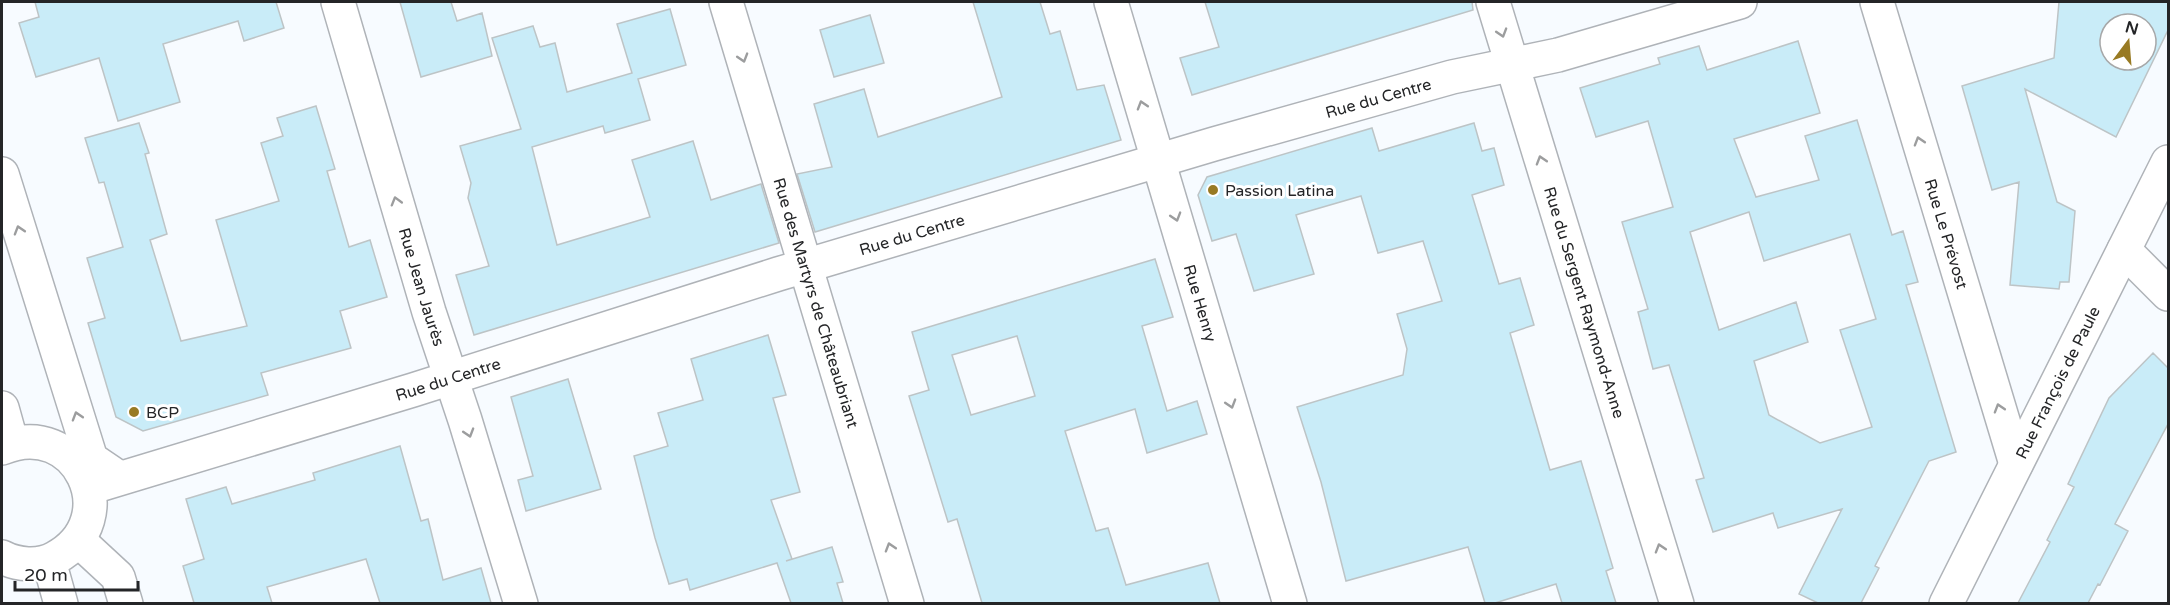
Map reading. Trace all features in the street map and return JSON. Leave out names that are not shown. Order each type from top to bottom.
[{"type":"street","name":"Rue Jean Jaurès","points":[[338,2],[429,312],[521,603]]},
{"type":"street","name":"Rue des Martyrs de Châteaubriant","points":[[726,2],[907,603]]},
{"type":"street","name":"Rue Henry","points":[[1111,2],[1290,603]]},
{"type":"street","name":"Rue du Sergent Raymond-Anne","points":[[1493,2],[1677,603]]},
{"type":"street","name":"Rue du Centre","points":[[89,488],[451,378],[806,266],[1159,160],[1452,77],[1558,55],[1740,2]]},
{"type":"street","name":"Rue Le Prévost","points":[[1877,2],[2016,464]]},
{"type":"street","name":"Rue François de Paule","points":[[1946,603],[2169,162]]},
{"type":"street","points":[[2,174],[91,459],[119,478]]},
{"type":"street","points":[[2124,249],[2169,294]]},
{"type":"street","points":[[2,408],[7,446],[32,442],[51,445],[69,455],[81,470],[89,488],[91,506],[87,524],[78,540],[65,552],[49,561],[30,564],[10,561],[2,557]]},
{"type":"street","points":[[78,540],[118,577],[126,603]]},
{"type":"street","points":[[49,561],[61,603]]},
{"type":"building","points":[[35,2],[276,2],[284,28],[244,41],[238,21],[163,44],[180,102],[118,121],[99,58],[36,77],[19,23],[39,17]]},
{"type":"building","points":[[400,2],[451,2],[457,21],[482,13],[492,56],[421,77]]},
{"type":"building","points":[[973,2],[1040,2],[1050,34],[1060,31],[1077,90],[1104,85],[1121,140],[815,232],[797,174],[832,167],[814,104],[864,89],[878,137],[1002,97]]},
{"type":"building","points":[[1205,2],[1472,2],[1473,10],[1192,95],[1180,58],[1219,47]]},
{"type":"building","points":[[2059,2],[2169,2],[2169,28],[2158,51],[2158,12],[2098,12],[2098,72],[2148,72],[2116,137],[2025,89],[2057,202],[2075,211],[2069,282],[2060,282],[2059,289],[2010,285],[2019,182],[1992,190],[1962,86],[2054,58]]},
{"type":"building","points":[[670,9],[686,65],[638,79],[650,120],[605,133],[603,126],[532,147],[557,245],[650,217],[632,160],[693,141],[711,200],[761,184],[779,243],[474,335],[456,275],[489,266],[468,198],[471,183],[460,146],[521,129],[492,38],[533,26],[540,47],[555,43],[567,92],[632,73],[617,24]]},
{"type":"building","points":[[870,15],[884,63],[834,77],[820,30]]},
{"type":"building","points":[[1798,41],[1820,113],[1734,139],[1756,197],[1819,180],[1805,136],[1857,120],[1892,235],[1903,231],[1918,282],[1906,285],[1956,452],[1929,461],[1875,566],[1879,568],[1861,603],[1818,603],[1799,594],[1842,509],[1778,528],[1773,513],[1713,532],[1696,480],[1704,478],[1669,365],[1653,369],[1638,312],[1648,309],[1622,222],[1673,207],[1648,121],[1596,137],[1580,88],[1660,64],[1658,58],[1699,46],[1707,70]],"holes":[[[1749,212],[1764,261],[1850,234],[1876,319],[1840,330],[1872,427],[1820,443],[1769,415],[1754,361],[1808,342],[1796,302],[1719,330],[1690,232]]]},
{"type":"building","points":[[316,106],[335,169],[327,171],[349,247],[370,240],[387,297],[340,311],[351,348],[261,373],[268,395],[143,431],[116,417],[88,323],[105,318],[87,258],[123,247],[104,182],[99,183],[85,138],[139,123],[149,153],[145,154],[167,234],[150,240],[181,341],[247,326],[216,220],[279,201],[261,143],[283,136],[277,118]]},
{"type":"building","points":[[1474,123],[1482,151],[1494,148],[1504,185],[1472,195],[1499,284],[1520,278],[1534,325],[1510,333],[1550,470],[1581,461],[1613,568],[1606,571],[1616,603],[1562,603],[1556,584],[1495,603],[1485,603],[1468,547],[1346,581],[1321,482],[1297,407],[1403,375],[1407,349],[1397,314],[1442,301],[1423,241],[1378,253],[1361,196],[1299,214],[1296,215],[1314,274],[1254,291],[1236,234],[1212,241],[1198,195],[1207,177],[1372,128],[1379,151]]},
{"type":"building","points":[[1155,259],[1173,317],[1142,326],[1167,411],[1197,401],[1207,434],[1147,453],[1135,409],[1065,431],[1096,531],[1108,528],[1126,585],[1208,563],[1220,603],[982,603],[957,519],[948,522],[909,396],[929,390],[912,332]],"holes":[[[1017,336],[1035,396],[971,415],[952,355]]]},
{"type":"building","points":[[768,335],[786,395],[773,398],[800,492],[771,500],[792,559],[786,561],[832,547],[843,582],[837,583],[843,603],[791,603],[777,563],[690,590],[687,579],[669,584],[655,538],[634,456],[668,446],[658,413],[703,400],[691,359]]},
{"type":"building","points":[[2153,353],[2169,369],[2169,422],[2115,524],[2128,531],[2100,585],[2098,584],[2088,603],[2018,603],[2050,542],[2047,540],[2074,487],[2068,484],[2109,398]]},
{"type":"building","points":[[568,379],[601,489],[526,511],[518,480],[533,476],[511,397]]},
{"type":"building","points":[[400,446],[421,521],[428,519],[443,580],[481,568],[491,603],[380,603],[366,559],[267,587],[272,603],[194,603],[183,566],[204,559],[186,499],[226,487],[232,504],[315,480],[313,473]]},
{"type":"place","name":"Passion Latina","points":[[1213,190]]},
{"type":"place","name":"BCP","points":[[134,412]]}]
